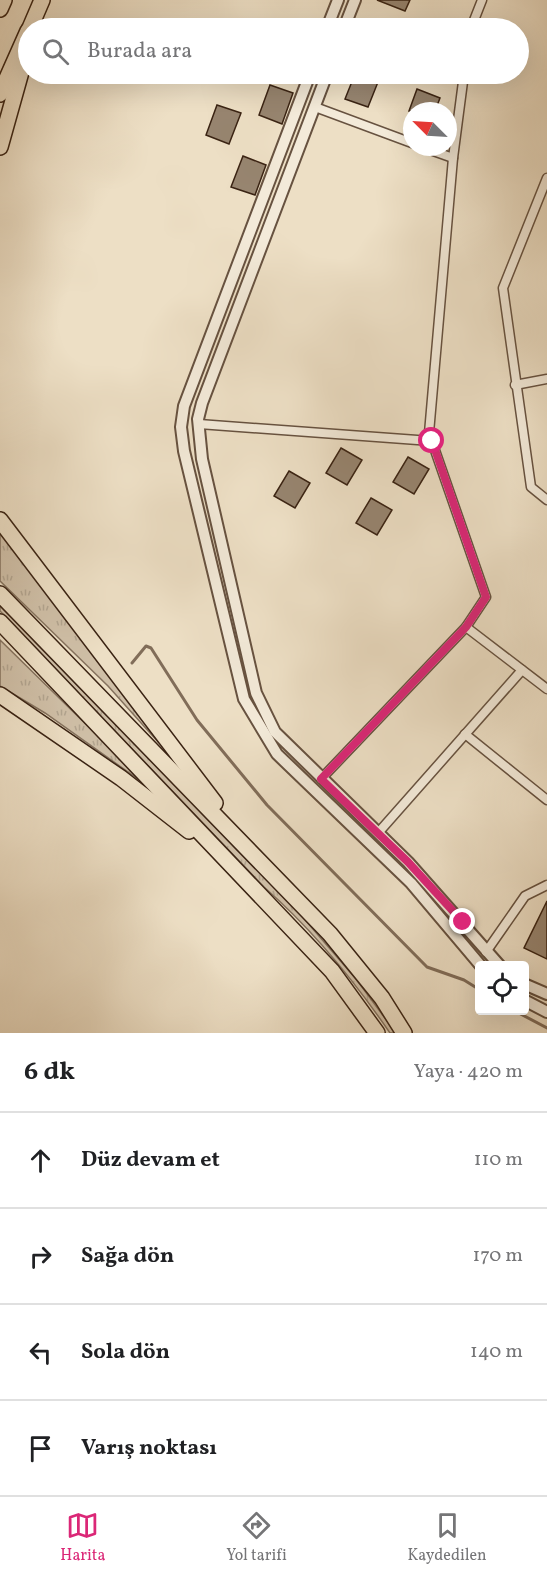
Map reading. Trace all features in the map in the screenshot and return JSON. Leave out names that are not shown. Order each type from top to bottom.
[{"type":"highway","points":[[0,9],[4,0]]},
{"type":"highway","points":[[0,94],[18,56]]},
{"type":"highway","points":[[0,147],[18,82]]},
{"type":"highway","points":[[0,520],[252,854]]},
{"type":"highway","points":[[0,594],[330,934],[382,998],[404,1033]]},
{"type":"highway","points":[[0,622],[332,971],[377,1033]]},
{"type":"highway","points":[[0,695],[121,778],[190,832],[250,884]]},
{"type":"street","points":[[331,18],[338,0]]},
{"type":"street","points":[[348,18],[355,0]]},
{"type":"street","points":[[475,18],[482,0]]},
{"type":"street","points":[[306,84],[184,406],[181,427],[184,451],[244,699],[255,722],[277,754],[411,883],[477,961]]},
{"type":"street","points":[[323,84],[202,403],[199,424],[202,459],[256,693],[275,732],[378,833],[463,922],[495,961]]},
{"type":"street","points":[[321,779],[466,627],[486,597],[429,433],[453,158],[463,84]]},
{"type":"street","points":[[315,107],[403,140]]},
{"type":"street","points":[[447,156],[453,158]]},
{"type":"street","points":[[547,178],[503,288],[531,487],[547,500]]},
{"type":"street","points":[[515,385],[547,379]]},
{"type":"street","points":[[199,424],[432,441]]},
{"type":"street","points":[[466,627],[547,689]]},
{"type":"street","points":[[378,833],[522,670]]},
{"type":"street","points":[[465,734],[547,800]]},
{"type":"street","points":[[486,951],[525,896],[547,885]]},
{"type":"street","points":[[529,986],[547,994]]},
{"type":"street","points":[[529,1002],[547,1012]]},
{"type":"green space","points":[[0,531],[112,677],[159,743],[108,686],[0,581]]},
{"type":"green space","points":[[0,602],[300,914],[356,979],[396,1033],[390,1033],[362,993],[316,938],[264,887],[0,611]]},
{"type":"green space","points":[[0,640],[152,789],[45,713],[0,686]]},
{"type":"building","points":[[377,0],[410,0],[405,11]]},
{"type":"building","points":[[351,84],[377,84],[368,107],[345,99]]},
{"type":"building","points":[[270,85],[293,93],[282,124],[259,115]]},
{"type":"building","points":[[417,89],[440,98],[438,102],[412,102]]},
{"type":"building","points":[[217,105],[241,113],[229,144],[206,135]]},
{"type":"building","points":[[243,156],[266,165],[255,195],[231,187]]},
{"type":"building","points":[[341,448],[362,460],[347,485],[326,473]]},
{"type":"building","points":[[408,457],[429,469],[414,494],[393,482]]},
{"type":"building","points":[[289,471],[310,483],[295,508],[274,496]]},
{"type":"building","points":[[371,498],[392,510],[377,535],[356,523]]},
{"type":"building","points":[[547,901],[547,959],[524,948]]},
{"type":"waterway","points":[[132,663],[146,646],[151,648],[197,720],[267,805],[427,967],[464,980],[475,987]]},
{"type":"waterway","points":[[523,1015],[547,1028]]},
{"type":"route","points":[[432,441],[486,597],[466,627],[321,779],[408,862],[463,922]]}]
